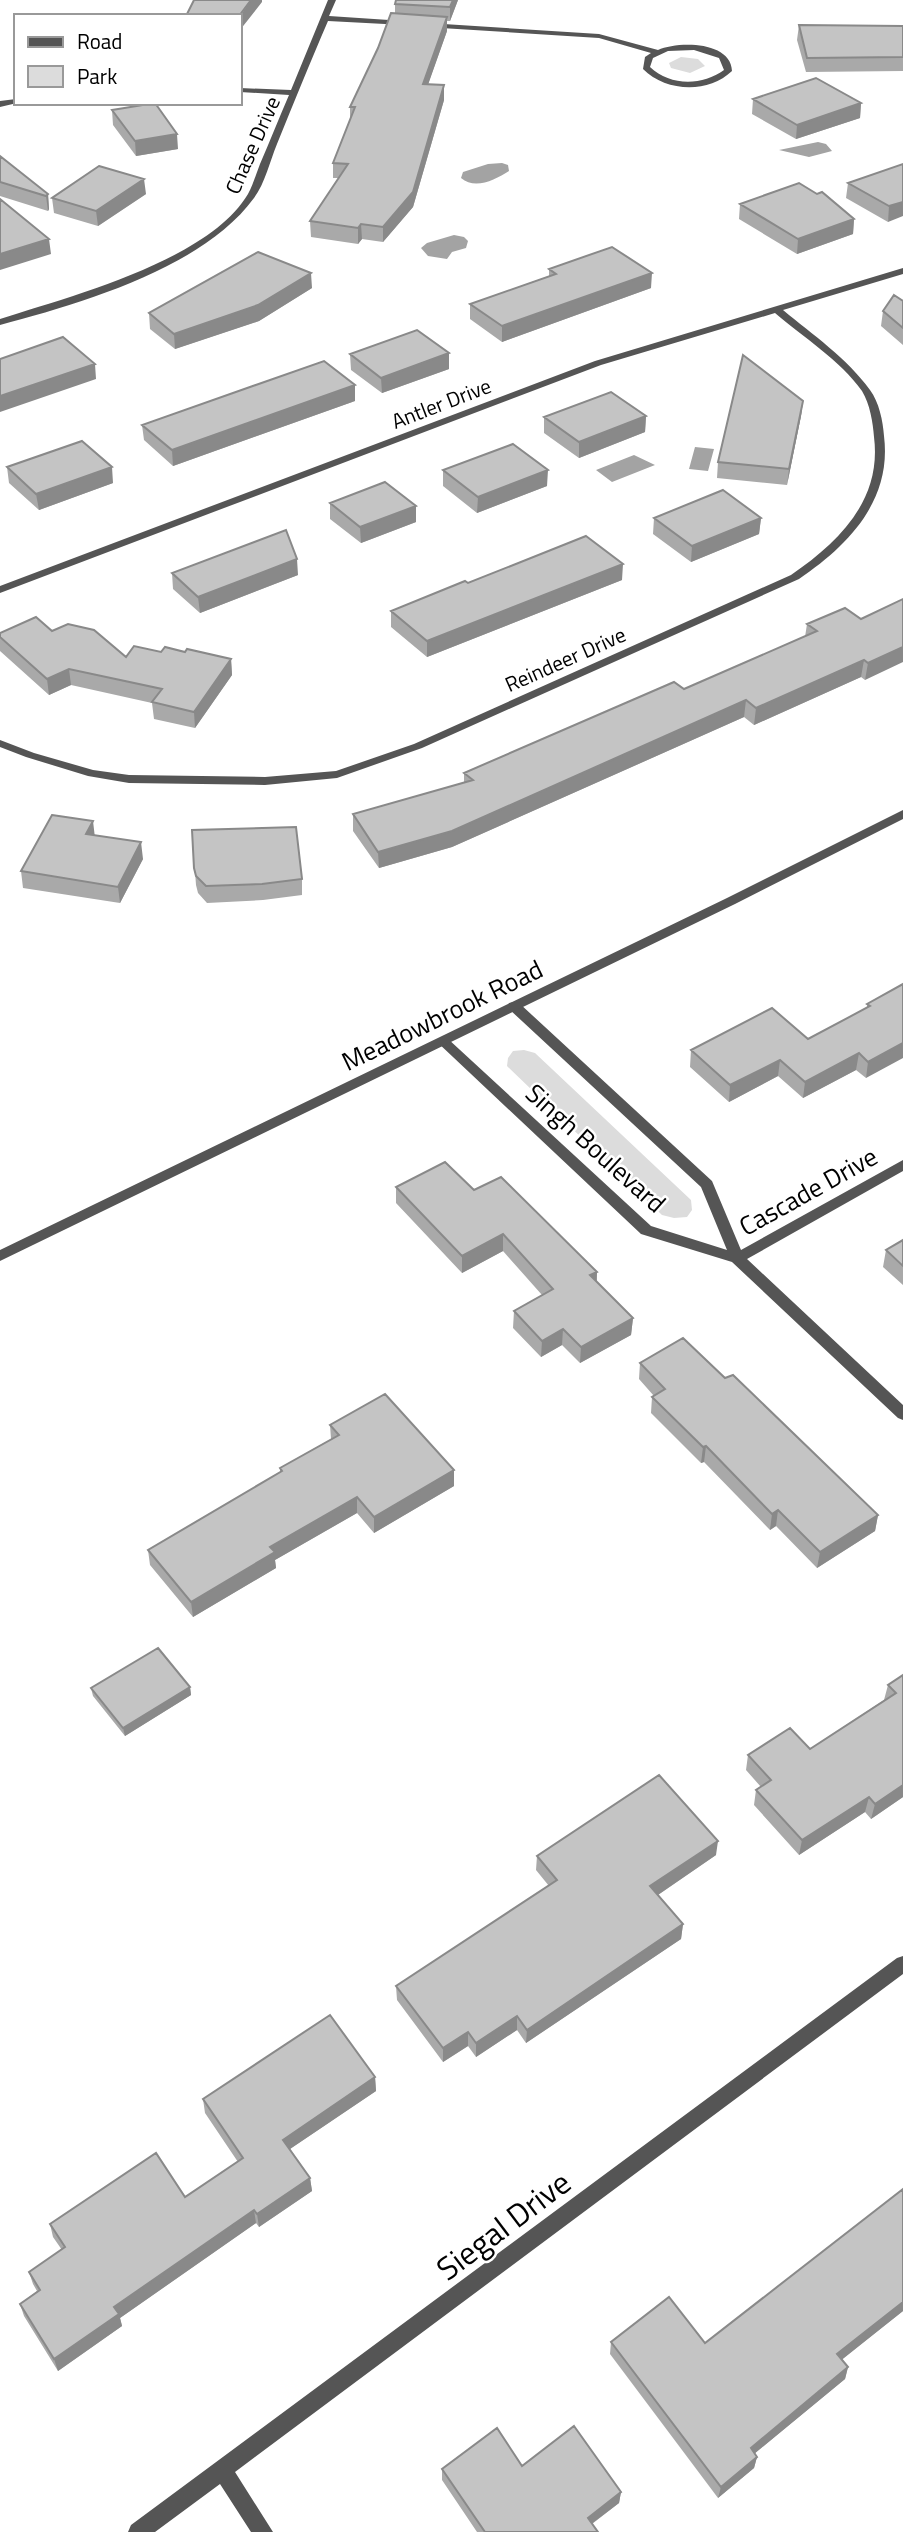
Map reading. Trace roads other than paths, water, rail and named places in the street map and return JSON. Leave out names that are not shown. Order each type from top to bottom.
[{"type":"street","name":"Chase Drive","points":[[0,322],[164,264],[215,235],[243,209],[252,195],[332,0]]},
{"type":"street","points":[[326,18],[599,36],[657,52],[680,47],[707,50],[725,59],[729,65],[728,71],[723,76],[703,83],[667,81],[657,77],[646,67],[649,57],[657,52]]},
{"type":"street","points":[[242,90],[295,93]]},
{"type":"street","name":"Antler Drive","points":[[0,590],[598,363],[903,271]]},
{"type":"street","name":"Reindeer Drive","points":[[0,743],[30,755],[92,773],[129,779],[265,781],[337,774],[418,746],[795,577],[841,547],[874,512],[885,487],[892,449],[884,421],[867,392],[842,366],[776,310]]},
{"type":"street","name":"Meadowbrook Road","points":[[0,1256],[903,814]]},
{"type":"street","name":"Singh Boulevard","points":[[514,1006],[707,1184],[737,1258],[903,1414]]},
{"type":"street","name":"Singh Boulevard","points":[[442,1041],[646,1230],[737,1258]]},
{"type":"street","name":"Cascade Drive","points":[[737,1258],[903,1165]]},
{"type":"street","name":"Siegal Drive","points":[[138,2532],[903,1964]]},
{"type":"street","points":[[223,2471],[263,2532]]}]
